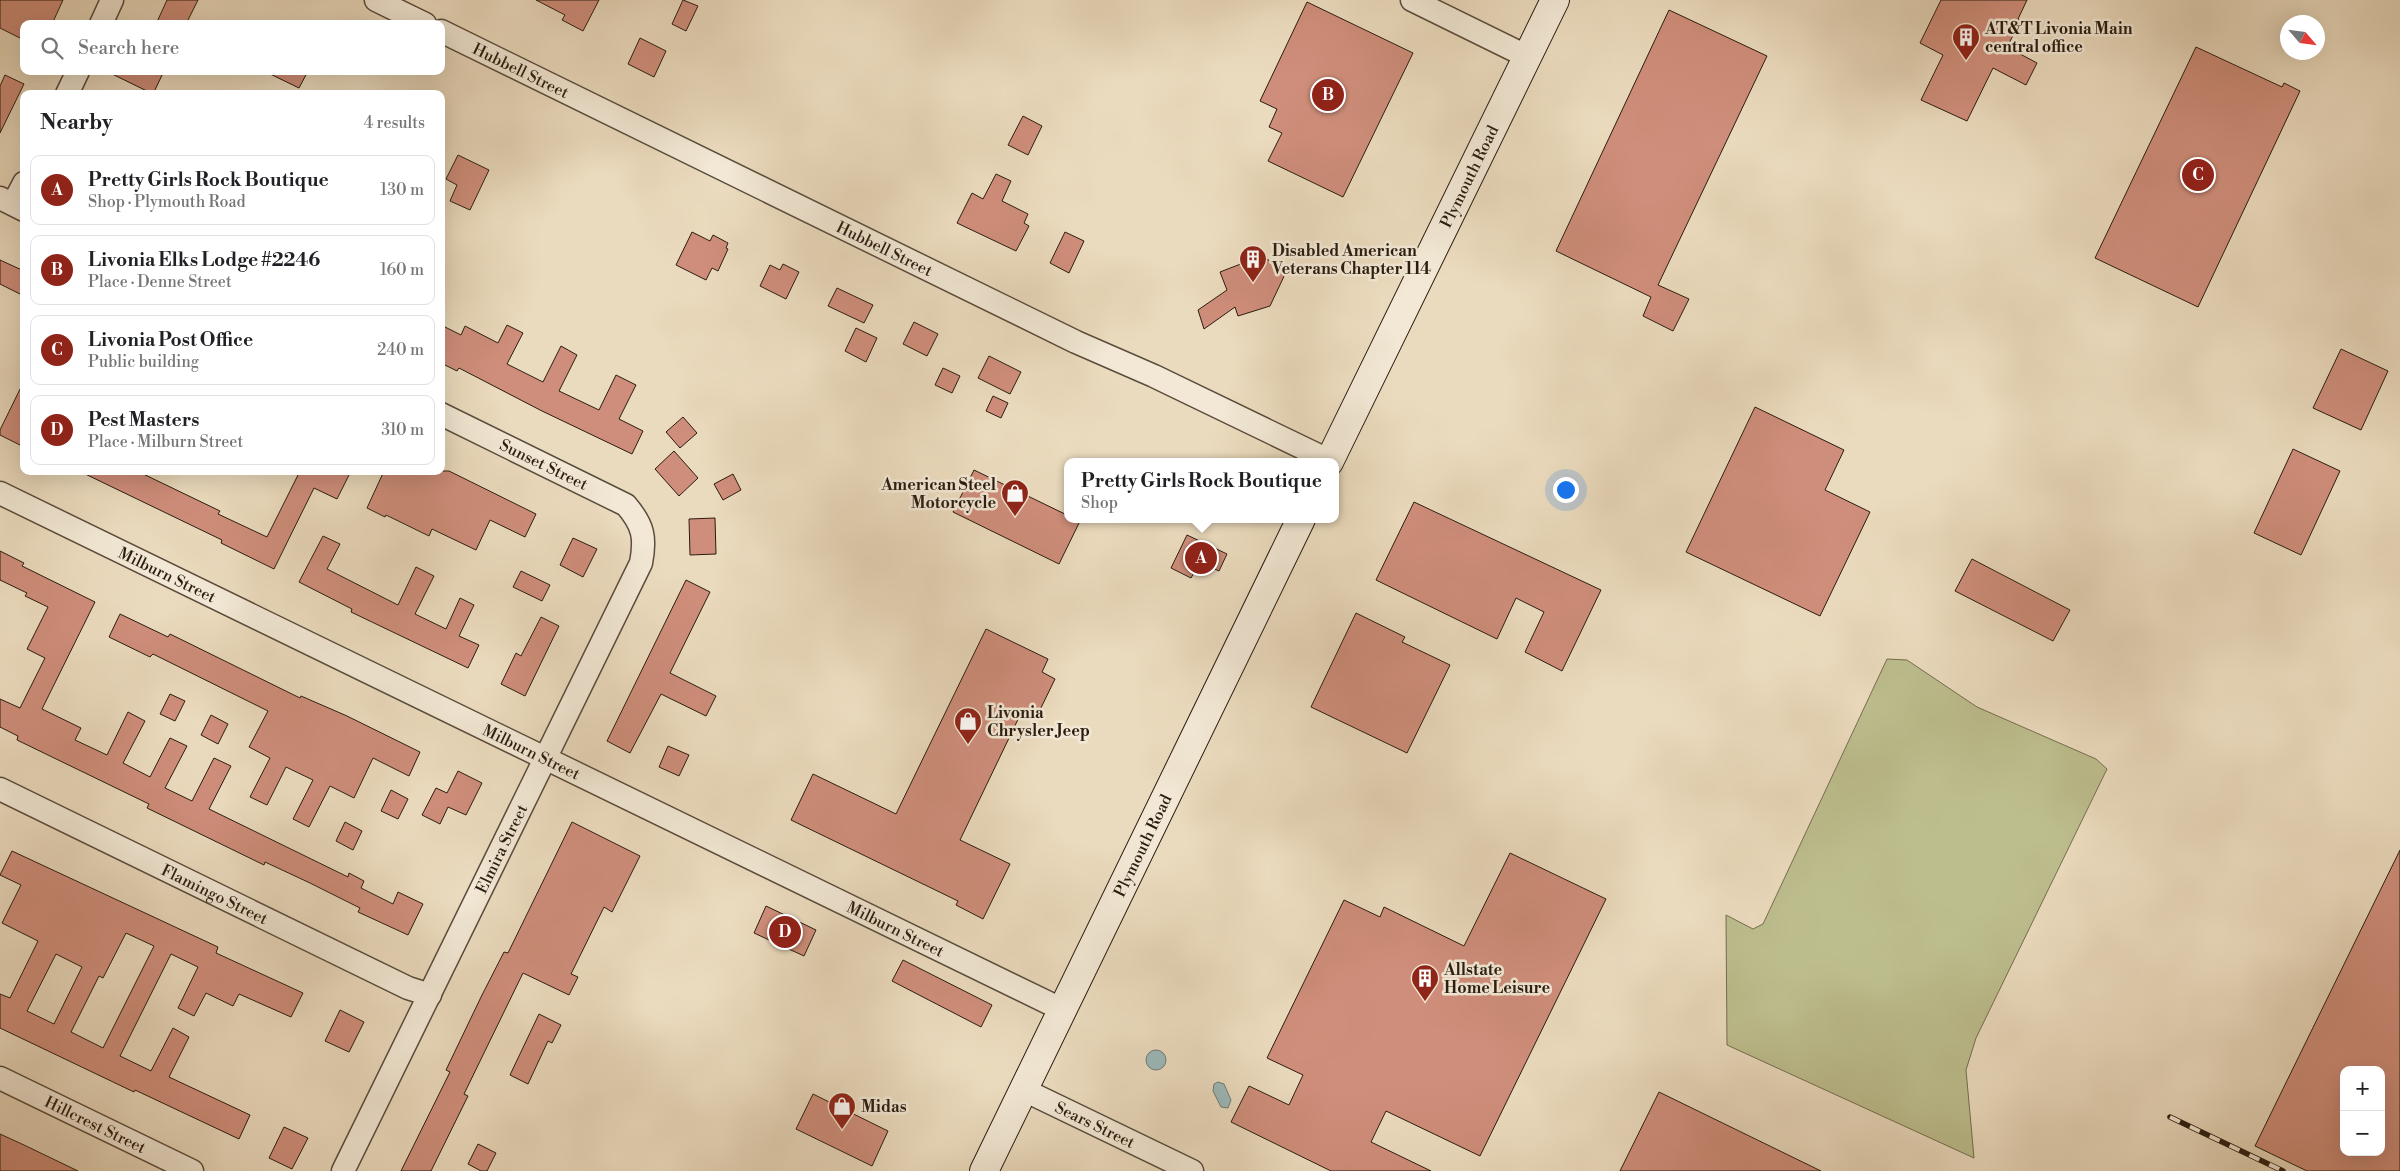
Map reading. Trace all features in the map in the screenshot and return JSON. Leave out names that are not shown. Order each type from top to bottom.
[{"type":"main road","name":"Plymouth Road","points":[[1331,458],[1555,0]]},
{"type":"main road","name":"Plymouth Road","points":[[984,1171],[1299,523]]},
{"type":"street","points":[[103,20],[112,0]]},
{"type":"street","points":[[376,0],[417,20]]},
{"type":"street","points":[[1412,0],[1528,57]]},
{"type":"street","name":"Hubbell Street","points":[[445,34],[1076,342],[1154,376],[1321,458]]},
{"type":"street","points":[[69,90],[76,75]]},
{"type":"street","points":[[12,204],[20,190]]},
{"type":"street","name":"Sunset Street","points":[[445,416],[626,505],[639,524]]},
{"type":"street","name":"Milburn Street","points":[[0,493],[1063,1010]]},
{"type":"street","name":"Elmira Street","points":[[343,1171],[641,563],[645,544],[639,524]]},
{"type":"street","name":"Flamingo Street","points":[[0,789],[399,984],[430,995]]},
{"type":"street","name":"Hillcrest Street","points":[[0,1078],[192,1171]]},
{"type":"street","name":"Sears Street","points":[[1024,1090],[1192,1171]]},
{"type":"green space","points":[[1887,659],[1907,660],[1977,707],[2096,759],[2107,769],[1976,1038],[1966,1070],[1974,1158],[1727,1045],[1726,915],[1753,929],[1763,924]]},
{"type":"water","points":[[1152,1050],[1160,1050],[1166,1056],[1166,1064],[1160,1070],[1152,1070],[1146,1064],[1146,1056]]},
{"type":"water","points":[[1218,1082],[1224,1084],[1231,1100],[1228,1108],[1221,1107],[1213,1091],[1214,1084]]},
{"type":"building","points":[[0,0],[63,0],[54,20],[20,20],[20,38],[0,28]]},
{"type":"building","points":[[167,0],[198,0],[188,20],[158,20]]},
{"type":"building","points":[[536,0],[599,0],[583,31],[562,20],[565,15]]},
{"type":"building","points":[[683,0],[698,6],[686,31],[672,24]]},
{"type":"building","name":"AT&T Livonia Main central office","points":[[1941,0],[2027,0],[2018,19],[2021,20],[2007,47],[2037,63],[2026,85],[1993,68],[1967,121],[1921,100],[1943,55],[1920,43]]},
{"type":"building","points":[[1307,2],[1413,53],[1343,197],[1268,161],[1282,133],[1269,127],[1277,109],[1260,101]]},
{"type":"building","points":[[1669,10],[1767,56],[1658,285],[1689,299],[1673,331],[1643,316],[1651,297],[1556,251]]},
{"type":"building","points":[[640,38],[666,51],[654,77],[628,64]]},
{"type":"building","points":[[2196,47],[2282,87],[2284,83],[2300,91],[2198,307],[2095,258]]},
{"type":"building","points":[[5,75],[24,84],[0,133],[0,86]]},
{"type":"building","points":[[114,75],[162,75],[155,90],[145,90]]},
{"type":"building","points":[[272,75],[306,75],[299,88]]},
{"type":"building","points":[[1023,116],[1042,126],[1028,155],[1008,145]]},
{"type":"building","points":[[458,155],[489,170],[470,210],[450,201],[457,185],[446,179]]},
{"type":"building","points":[[996,174],[1011,181],[1002,201],[1028,214],[1024,223],[1029,226],[1016,251],[957,223],[972,193],[983,199]]},
{"type":"building","points":[[692,232],[710,241],[713,235],[728,243],[726,248],[728,249],[718,271],[712,268],[706,280],[676,265]]},
{"type":"building","points":[[1065,232],[1084,241],[1069,273],[1050,263]]},
{"type":"building","name":"Disabled American Veterans Chapter 114","points":[[1248,249],[1287,270],[1270,306],[1238,316],[1235,307],[1204,329],[1198,310],[1227,290],[1220,272],[1251,260]]},
{"type":"building","points":[[0,260],[20,269],[20,294],[0,284]]},
{"type":"building","points":[[783,264],[799,272],[786,299],[760,286],[770,265],[780,270]]},
{"type":"building","points":[[837,288],[873,305],[864,323],[828,306]]},
{"type":"building","points":[[914,322],[938,334],[927,356],[903,344]]},
{"type":"building","points":[[507,325],[523,333],[507,364],[543,382],[561,346],[577,355],[559,391],[599,410],[616,375],[636,385],[619,419],[643,431],[632,454],[542,411],[459,368],[457,371],[445,365],[445,327],[461,335],[465,326],[498,343]]},
{"type":"building","points":[[856,328],[877,338],[866,362],[845,351]]},
{"type":"building","points":[[2341,349],[2388,371],[2361,430],[2313,408]]},
{"type":"building","points":[[989,356],[1021,372],[1010,394],[978,378]]},
{"type":"building","points":[[943,368],[960,376],[952,393],[935,385]]},
{"type":"building","points":[[20,389],[20,445],[0,435],[0,430]]},
{"type":"building","points":[[993,396],[1008,403],[1001,418],[986,411]]},
{"type":"building","points":[[1755,407],[1844,450],[1825,490],[1870,512],[1820,616],[1686,552]]},
{"type":"building","points":[[683,417],[697,433],[680,448],[666,432]]},
{"type":"building","points":[[2293,449],[2340,471],[2301,555],[2254,533]]},
{"type":"building","points":[[674,451],[698,478],[679,496],[655,469]]},
{"type":"building","name":"American Steel Motorcycle","points":[[974,470],[1064,514],[1064,523],[1079,523],[1059,564],[953,512]]},
{"type":"building","points":[[445,471],[449,471],[536,514],[525,537],[490,520],[476,550],[432,529],[429,536],[367,508],[382,475],[445,475]]},
{"type":"building","points":[[733,474],[741,490],[723,500],[714,484]]},
{"type":"building","points":[[87,475],[145,475],[220,511],[218,514],[267,537],[298,475],[349,475],[337,499],[314,488],[274,569],[221,543],[222,540]]},
{"type":"building","points":[[1414,502],[1601,590],[1562,671],[1525,652],[1544,612],[1516,598],[1497,639],[1376,580]]},
{"type":"building","points":[[715,518],[716,554],[690,555],[689,519]]},
{"type":"building","points":[[1187,535],[1227,554],[1219,571],[1200,562],[1191,578],[1171,568]]},
{"type":"building","points":[[323,536],[340,544],[327,569],[398,605],[416,567],[434,576],[415,614],[446,629],[460,598],[474,605],[459,636],[479,645],[468,668],[351,612],[352,609],[299,582]]},
{"type":"building","points":[[573,538],[597,549],[583,577],[560,565]]},
{"type":"building","points":[[0,551],[24,563],[22,566],[95,602],[42,709],[81,728],[75,740],[107,755],[128,712],[145,721],[123,763],[150,777],[170,738],[187,746],[165,788],[192,801],[214,758],[231,766],[209,809],[348,877],[349,873],[364,881],[361,888],[393,904],[398,892],[423,904],[408,935],[358,912],[360,908],[310,883],[265,862],[264,865],[147,808],[149,804],[17,740],[18,736],[0,727],[0,699],[20,708],[45,658],[27,649],[48,607],[25,596],[27,593],[0,580]]},
{"type":"building","points":[[1972,559],[2070,610],[2053,641],[1955,591]]},
{"type":"building","points":[[521,571],[550,585],[542,601],[513,587]]},
{"type":"building","points":[[686,580],[710,592],[670,673],[716,696],[706,716],[661,694],[630,753],[607,741]]},
{"type":"building","points":[[1356,613],[1405,637],[1402,642],[1450,665],[1407,753],[1311,707]]},
{"type":"building","points":[[120,614],[168,637],[170,634],[300,698],[301,696],[347,716],[420,752],[409,776],[373,758],[354,798],[330,786],[309,827],[293,819],[313,780],[286,767],[267,805],[250,797],[270,758],[249,747],[268,711],[153,654],[150,657],[109,637]]},
{"type":"building","points":[[541,617],[559,626],[525,696],[501,684],[516,653],[521,656]]},
{"type":"building","name":"Livonia Chrysler Jeep","points":[[986,629],[1048,659],[1042,672],[1055,679],[1037,716],[1023,709],[960,840],[1010,864],[983,919],[956,905],[958,901],[791,820],[813,774],[896,814]]},
{"type":"building","points":[[170,694],[185,701],[175,721],[160,714]]},
{"type":"building","points":[[211,715],[228,724],[218,744],[201,735]]},
{"type":"building","points":[[668,746],[689,755],[679,776],[659,767]]},
{"type":"building","points":[[458,771],[482,783],[466,815],[448,807],[440,824],[422,815],[436,788],[447,793]]},
{"type":"building","points":[[391,790],[408,799],[398,819],[381,811]]},
{"type":"building","points":[[345,822],[362,831],[353,850],[336,841]]},
{"type":"building","points":[[572,822],[640,856],[612,912],[604,907],[571,974],[578,977],[569,995],[523,973],[464,1094],[468,1096],[431,1171],[401,1171],[450,1072],[446,1070],[482,995],[504,952],[508,953]]},
{"type":"building","points":[[2400,850],[2400,1171],[2307,1171],[2255,1146]]},
{"type":"building","points":[[12,851],[218,947],[216,953],[303,993],[291,1017],[239,994],[233,1006],[206,993],[194,1016],[178,1008],[198,967],[171,954],[120,1056],[151,1071],[173,1028],[189,1037],[169,1077],[250,1115],[239,1139],[135,1090],[134,1092],[0,1028],[0,994],[10,998],[38,941],[2,923],[21,885],[0,875]],"holes":[[[126,933],[154,946],[103,1048],[71,1032],[99,976],[103,978]],[[56,954],[82,967],[54,1024],[27,1011]]]},
{"type":"building","name":"Allstate Home Leisure","points":[[1510,853],[1606,899],[1480,1156],[1386,1111],[1371,1142],[1431,1171],[1331,1171],[1231,1122],[1249,1086],[1289,1105],[1303,1075],[1267,1058],[1344,900],[1380,917],[1384,907],[1464,946]]},
{"type":"building","points":[[766,906],[816,930],[804,956],[754,933]]},
{"type":"building","points":[[903,960],[992,1005],[981,1027],[892,981]]},
{"type":"building","points":[[340,1010],[364,1022],[349,1052],[325,1041]]},
{"type":"building","points":[[539,1014],[561,1025],[552,1043],[548,1041],[528,1084],[510,1075]]},
{"type":"building","points":[[1659,1092],[1821,1171],[1620,1171]]},
{"type":"building","name":"Midas","points":[[813,1094],[888,1131],[872,1166],[796,1129]]},
{"type":"building","points":[[284,1127],[308,1138],[292,1169],[269,1158]]},
{"type":"building","points":[[0,1134],[24,1145],[78,1171],[0,1171]]},
{"type":"building","points":[[478,1144],[496,1153],[487,1171],[481,1171],[468,1164]]},
{"type":"railway","points":[[2170,1117],[2283,1171]]},
{"type":"place","name":"AT&T Livonia Main central office","points":[[1966,61]]},
{"type":"place","name":"Livonia Elks Lodge #2246","points":[[1328,95]]},
{"type":"place","name":"Livonia Post Office","points":[[2198,175]]},
{"type":"place","name":"Disabled American Veterans Chapter 114","points":[[1253,283]]},
{"type":"place","name":"American Steel Motorcycle","points":[[1015,517]]},
{"type":"place","name":"Pretty Girls Rock Boutique","points":[[1201,558]]},
{"type":"place","name":"Livonia Chrysler Jeep","points":[[968,745]]},
{"type":"place","name":"Pest Masters","points":[[785,932]]},
{"type":"place","name":"Allstate Home Leisure","points":[[1425,1002]]},
{"type":"place","name":"Midas","points":[[842,1130]]}]
